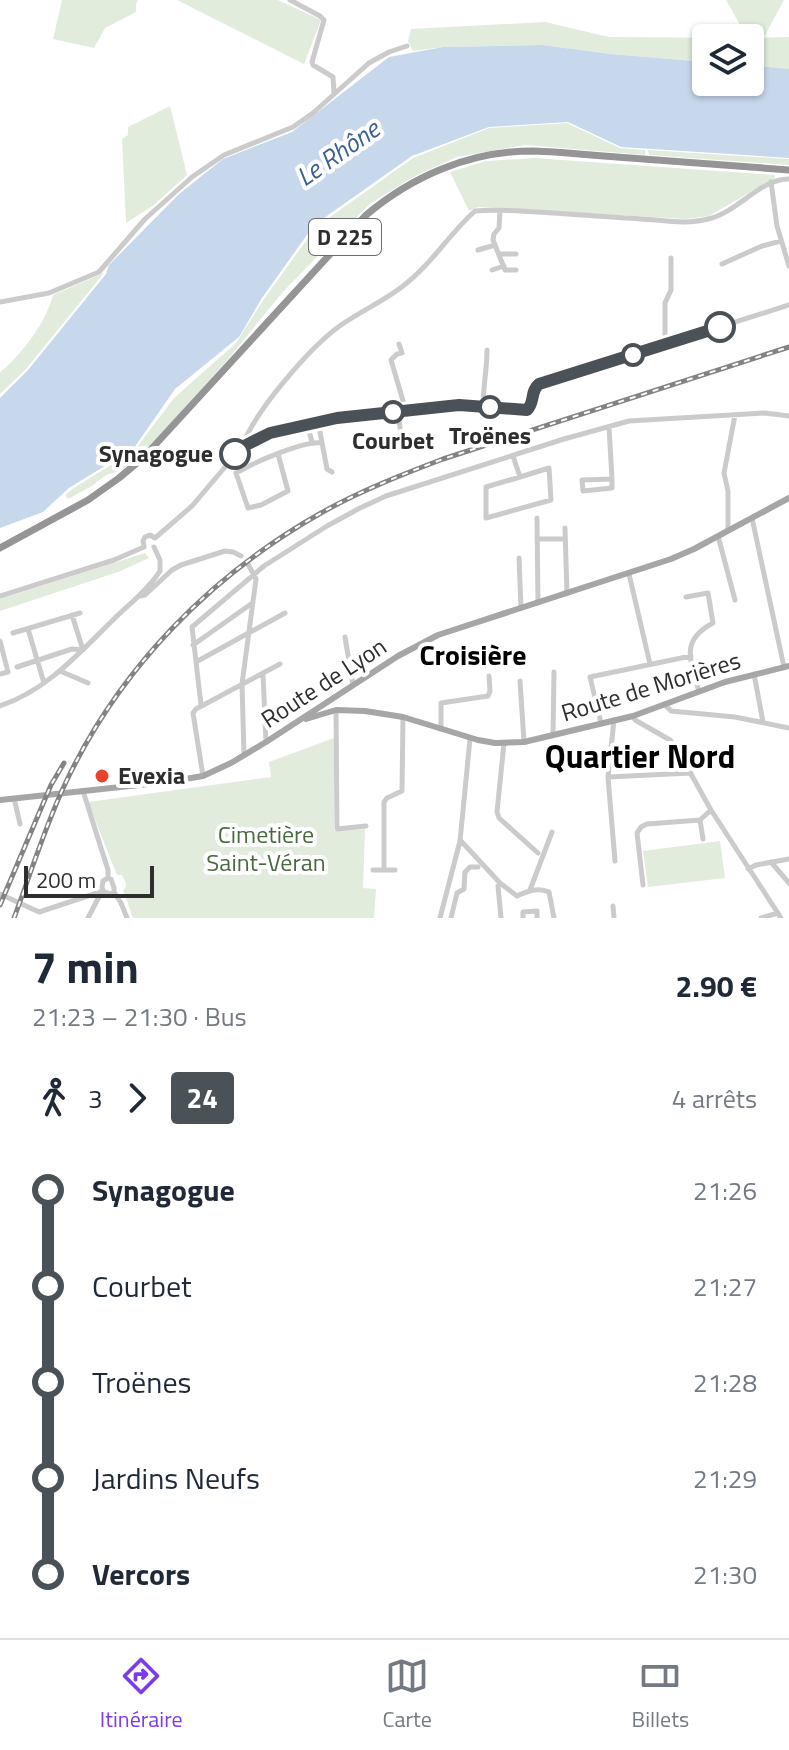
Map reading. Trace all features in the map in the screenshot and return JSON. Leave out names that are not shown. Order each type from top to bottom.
[{"type":"highway","name":"D 225","points":[[0,548],[88,500],[131,468],[167,433],[365,216],[399,190],[435,171],[480,157],[532,151],[789,170]]},
{"type":"main road","name":"Route de Lyon","points":[[0,800],[203,776],[266,742],[398,656],[430,639],[671,559],[789,498]]},
{"type":"main road","name":"Route de Morières","points":[[295,723],[336,710],[365,711],[403,717],[470,739],[524,742],[633,716],[786,666]]},
{"type":"main road","points":[[328,701],[336,710]]},
{"type":"street","points":[[290,0],[324,20],[312,62],[333,77],[335,94]]},
{"type":"street","points":[[0,302],[49,293],[99,272],[145,219],[192,177],[224,155],[293,127],[377,58],[407,46]]},
{"type":"street","points":[[155,538],[192,506],[242,447],[277,389],[338,327],[405,285],[475,211],[687,222],[710,219],[732,209],[771,182],[789,179]]},
{"type":"street","points":[[771,182],[777,226],[789,266]]},
{"type":"street","points":[[500,211],[499,228],[494,234],[495,245],[505,270],[516,270]]},
{"type":"street","points":[[722,264],[781,241]]},
{"type":"street","points":[[478,250],[495,245]]},
{"type":"street","points":[[500,254],[516,254]]},
{"type":"street","points":[[665,344],[665,303],[671,290],[671,258]]},
{"type":"street","points":[[492,270],[504,266]]},
{"type":"street","points":[[242,447],[270,433],[337,418],[459,405],[527,410],[531,405],[532,393],[539,384],[789,305]]},
{"type":"street","points":[[399,344],[402,353],[391,360],[406,411]]},
{"type":"street","points":[[483,407],[487,350]]},
{"type":"street","points":[[398,412],[402,443],[409,447],[432,442]]},
{"type":"street","points":[[201,705],[192,627],[254,574],[360,508],[386,496],[635,419],[765,413],[789,416]]},
{"type":"street","points":[[728,531],[728,491],[724,473],[735,415]]},
{"type":"street","points":[[307,424],[312,442]]},
{"type":"street","points":[[609,426],[612,479],[612,488],[583,491],[582,480],[612,479]]},
{"type":"street","points":[[319,427],[327,469],[332,472]]},
{"type":"street","points":[[278,454],[288,491],[251,509],[247,507],[236,473],[278,454],[312,442],[322,443]]},
{"type":"street","points":[[513,456],[520,477]]},
{"type":"street","points":[[549,468],[551,500],[486,518],[486,487],[520,477],[549,468]]},
{"type":"street","points":[[537,518],[538,603]]},
{"type":"street","points":[[752,518],[786,666]]},
{"type":"street","points":[[565,528],[567,594]]},
{"type":"street","points":[[144,547],[145,537],[150,535],[155,538]]},
{"type":"street","points":[[718,536],[735,600]]},
{"type":"street","points":[[1,704],[27,695],[60,671],[139,595],[160,571],[155,538]]},
{"type":"street","points":[[537,539],[563,539]]},
{"type":"street","points":[[0,596],[114,560],[144,547],[154,547]]},
{"type":"street","points":[[139,595],[145,595],[181,565],[225,551],[241,556]]},
{"type":"street","points":[[519,558],[521,608]]},
{"type":"street","points":[[244,755],[242,684],[256,579],[248,564]]},
{"type":"street","points":[[629,574],[650,664]]},
{"type":"street","points":[[686,597],[708,593],[713,623],[696,633],[692,640],[691,656],[699,692]]},
{"type":"street","points":[[193,645],[252,604]]},
{"type":"street","points":[[13,633],[80,613]]},
{"type":"street","points":[[196,662],[285,613]]},
{"type":"street","points":[[72,615],[83,650]]},
{"type":"street","points":[[28,629],[44,683]]},
{"type":"street","points":[[345,637],[353,685]]},
{"type":"street","points":[[0,641],[8,672],[0,674]]},
{"type":"street","points":[[17,667],[72,649],[83,650]]},
{"type":"street","points":[[601,723],[590,677],[691,656]]},
{"type":"street","points":[[203,776],[193,713],[201,705],[280,664]]},
{"type":"street","points":[[60,671],[88,683]]},
{"type":"street","points":[[553,735],[554,672]]},
{"type":"street","points":[[263,674],[266,742]]},
{"type":"street","points":[[754,674],[763,722]]},
{"type":"street","points":[[441,729],[441,703],[488,696],[489,676]]},
{"type":"street","points":[[520,681],[524,742]]},
{"type":"street","points":[[665,705],[671,711],[735,717],[789,728]]},
{"type":"street","points":[[336,710],[337,829],[366,826]]},
{"type":"street","points":[[633,716],[636,722],[670,740],[681,754],[711,810],[780,916],[761,918]]},
{"type":"street","points":[[384,870],[384,802],[402,791],[403,717]]},
{"type":"street","points":[[614,720],[608,777],[615,861]]},
{"type":"street","points":[[440,918],[460,841],[470,739]]},
{"type":"street","points":[[504,743],[497,812],[499,818],[538,853]]},
{"type":"street","points":[[608,777],[691,773]]},
{"type":"street","points":[[83,791],[108,878],[127,918]]},
{"type":"street","points":[[14,798],[20,824]]},
{"type":"street","points":[[643,885],[637,833],[641,827],[700,820],[711,810]]},
{"type":"street","points":[[700,820],[703,839]]},
{"type":"street","points":[[530,891],[552,832]]},
{"type":"street","points":[[460,841],[507,890],[517,896],[543,889],[549,892],[554,918]]},
{"type":"street","points":[[748,869],[789,859]]},
{"type":"street","points":[[771,862],[789,883]]},
{"type":"street","points":[[451,918],[457,893],[464,889],[465,872],[470,867],[478,867]]},
{"type":"street","points":[[373,870],[395,870]]},
{"type":"street","points":[[88,918],[102,891],[103,881],[108,878]]},
{"type":"street","points":[[498,886],[501,918]]},
{"type":"street","points":[[0,894],[39,912],[102,891],[109,894],[114,892]]},
{"type":"street","points":[[613,906],[614,918]]},
{"type":"street","points":[[523,918],[523,912],[537,911],[537,918]]},
{"type":"green space","points":[[62,0],[138,0],[136,12],[105,28],[94,48],[53,39]]},
{"type":"green space","points":[[177,0],[278,0],[321,20],[304,64]]},
{"type":"green space","points":[[726,0],[784,0],[765,35],[764,24],[739,24]]},
{"type":"green space","points":[[545,22],[609,37],[692,38],[692,61],[542,45],[443,47],[413,51],[408,41],[411,29]]},
{"type":"green space","points":[[789,37],[789,69],[764,66],[764,38]]},
{"type":"green space","points":[[170,106],[187,175],[154,205],[126,223],[122,139],[128,135],[128,127]]},
{"type":"green space","points":[[567,123],[620,148],[645,150],[645,155],[525,145],[457,157],[413,177],[370,204],[347,226],[282,293],[149,448],[122,470],[106,475],[68,499],[65,495],[134,451],[174,398],[236,343],[316,227],[413,158],[489,128]]},
{"type":"green space","points":[[648,150],[789,159],[789,165],[649,155]]},
{"type":"green space","points":[[534,158],[775,175],[775,178],[709,216],[686,219],[478,207],[469,211],[450,172],[486,161]]},
{"type":"green space","points":[[104,273],[26,369],[0,394],[0,372],[17,357],[32,337],[53,295]]},
{"type":"green space","points":[[145,553],[149,558],[118,572],[0,611],[0,599]]},
{"type":"green space","name":"Cimetière Saint-Véran","points":[[334,738],[334,831],[365,829],[363,888],[376,889],[374,918],[133,918],[123,890],[126,883],[122,875],[117,875],[88,802],[271,777],[269,762]]},
{"type":"green space","points":[[720,841],[725,878],[648,887],[643,851]]},
{"type":"water","name":"Le Rhône","points":[[542,45],[692,61],[692,96],[764,96],[764,66],[789,69],[789,158],[621,147],[568,122],[489,127],[412,156],[314,225],[262,298],[239,337],[175,389],[134,448],[69,488],[43,512],[0,528],[0,398],[28,370],[106,274],[109,265],[179,194],[223,159],[292,132],[389,57],[443,47]]},
{"type":"railway","points":[[14,918],[66,782],[113,701],[172,628],[242,565],[321,513],[412,471],[789,347]]},
{"type":"railway","points":[[0,905],[51,785],[64,763]]},
{"type":"bus line","name":"24","points":[[235,454],[242,447],[270,433],[337,418],[459,405],[527,410],[531,405],[532,393],[539,384],[720,327]]},
{"type":"place","name":"Troënes","points":[[490,407]]},
{"type":"place","name":"Courbet","points":[[393,412]]},
{"type":"place","name":"Synagogue","points":[[235,454]]},
{"type":"place","name":"Evexia","points":[[102,776]]},
{"type":"district","name":"Croisière","points":[[473,655]]},
{"type":"district","name":"Quartier Nord","points":[[640,757]]}]
